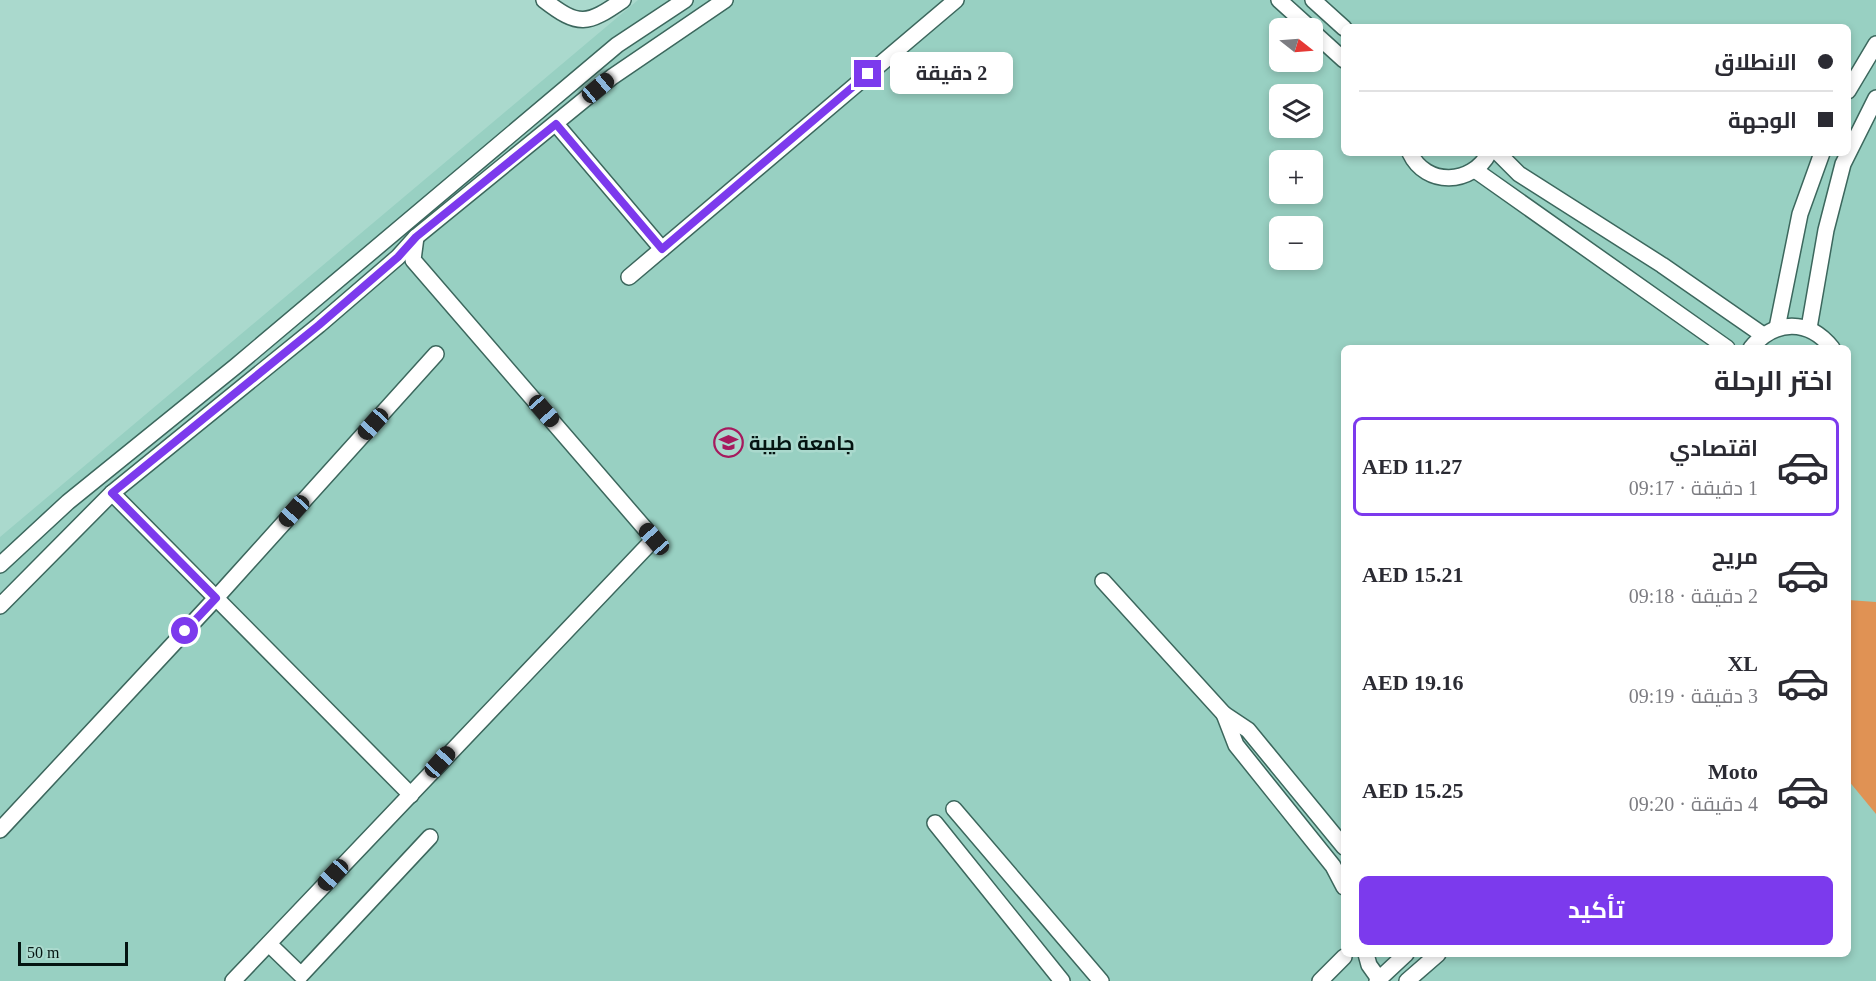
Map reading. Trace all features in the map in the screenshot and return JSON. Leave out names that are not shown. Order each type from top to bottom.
[{"type":"street","points":[[544,0],[565,16],[585,21],[600,15],[623,0]]},
{"type":"street","points":[[0,565],[68,502],[236,366],[616,45],[685,0]]},
{"type":"street","points":[[0,606],[112,493],[319,325],[398,257],[416,237],[612,77],[724,0]]},
{"type":"street","points":[[629,277],[956,0]]},
{"type":"street","points":[[1280,0],[1299,18]]},
{"type":"street","points":[[1313,0],[1341,25]]},
{"type":"street","points":[[1323,41],[1341,57]]},
{"type":"street","points":[[1851,86],[1876,44]]},
{"type":"street","points":[[1851,148],[1876,98]]},
{"type":"street","points":[[556,124],[662,249]]},
{"type":"street","points":[[1412,156],[1423,170],[1449,179],[1462,177],[1475,170],[1487,156]]},
{"type":"street","points":[[1501,156],[1519,174],[1662,265],[1762,335]]},
{"type":"street","points":[[1777,328],[1800,214],[1821,156]]},
{"type":"street","points":[[1809,328],[1826,230],[1847,156]]},
{"type":"street","points":[[1475,170],[1723,345]]},
{"type":"street","points":[[233,981],[411,795],[477,722],[654,539],[413,260],[416,237]]},
{"type":"street","points":[[1754,345],[1762,335],[1777,328],[1793,325],[1809,328],[1823,336],[1830,345]]},
{"type":"street","points":[[0,830],[216,598],[436,354]]},
{"type":"street","points":[[112,493],[411,795]]},
{"type":"street","points":[[1103,581],[1224,714],[1248,730],[1341,843]]},
{"type":"street","points":[[1224,714],[1236,745],[1333,866],[1341,881]]},
{"type":"street","points":[[954,809],[1101,981]]},
{"type":"street","points":[[934,823],[1062,981]]},
{"type":"street","points":[[269,944],[301,975],[430,837]]},
{"type":"street","points":[[1320,981],[1344,957]]},
{"type":"street","points":[[1367,957],[1378,980],[1398,957]]},
{"type":"street","points":[[1407,981],[1435,957]]},
{"type":"shaded area","name":"جامعة طيبة","points":[[638,0],[1876,0],[1876,981],[0,981],[0,537]]},
{"type":"shaded area","points":[[1851,600],[1876,602],[1876,814],[1851,784]]},
{"type":"place","name":"جامعة طيبة","points":[[728,443]]},
{"type":"route","points":[[185,631],[216,598],[112,493],[319,325],[398,257],[416,237],[556,124],[662,249],[868,74]]}]
